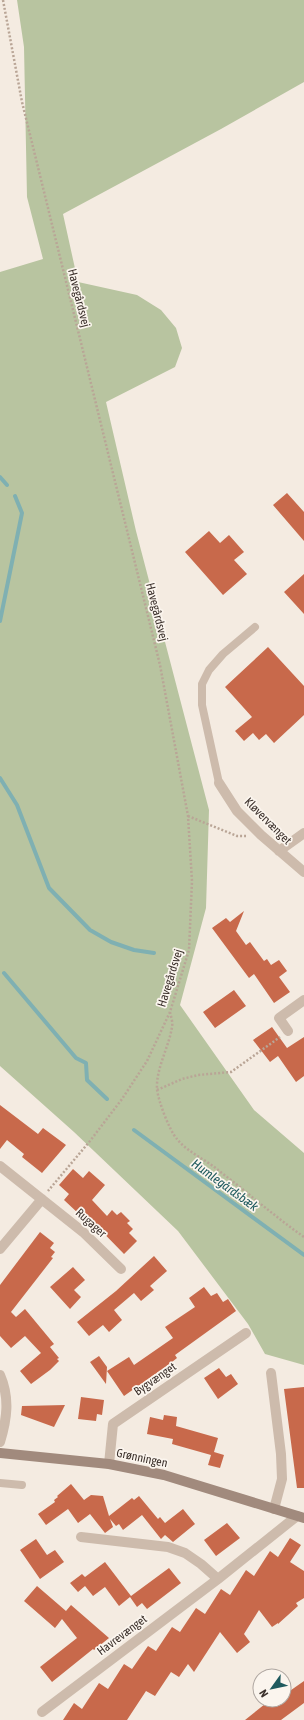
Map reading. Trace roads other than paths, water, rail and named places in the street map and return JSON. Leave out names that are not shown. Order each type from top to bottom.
[{"type":"street","name":"Kløvervænget","points":[[219,783],[236,811],[304,872]]},
{"type":"street","points":[[279,851],[304,833]]},
{"type":"street","points":[[288,1031],[279,1018],[304,1000]]},
{"type":"street","name":"Rugager","points":[[0,1166],[83,1232],[121,1269]]},
{"type":"street","points":[[0,1249],[42,1198]]},
{"type":"street","name":"Bygvænget","points":[[109,1464],[113,1424],[246,1333]]},
{"type":"street","points":[[271,1372],[281,1454],[282,1479],[274,1509]]},
{"type":"street","points":[[0,1375],[8,1404],[2,1425],[0,1442]]},
{"type":"street","name":"Grønningen","points":[[0,1453],[109,1464],[164,1476],[300,1517]]},
{"type":"street","name":"Havrevænget","points":[[42,1712],[300,1517]]},
{"type":"street","points":[[81,1537],[168,1547],[201,1564],[218,1579]]},
{"type":"lane","points":[[219,783],[202,705],[202,684],[210,670],[223,654],[255,628]]},
{"type":"lane","points":[[0,1483],[22,1485]]},
{"type":"waterway","points":[[0,477],[7,485]]},
{"type":"waterway","points":[[0,621],[22,513],[15,496]]},
{"type":"waterway","points":[[0,778],[17,805],[49,888],[90,930],[111,942],[134,950],[154,953]]},
{"type":"waterway","name":"Humlegårdsbæk","points":[[4,973],[76,1058],[86,1063],[87,1080],[107,1099]]},
{"type":"waterway","name":"Humlegårdsbæk","points":[[134,1130],[304,1255]]}]
